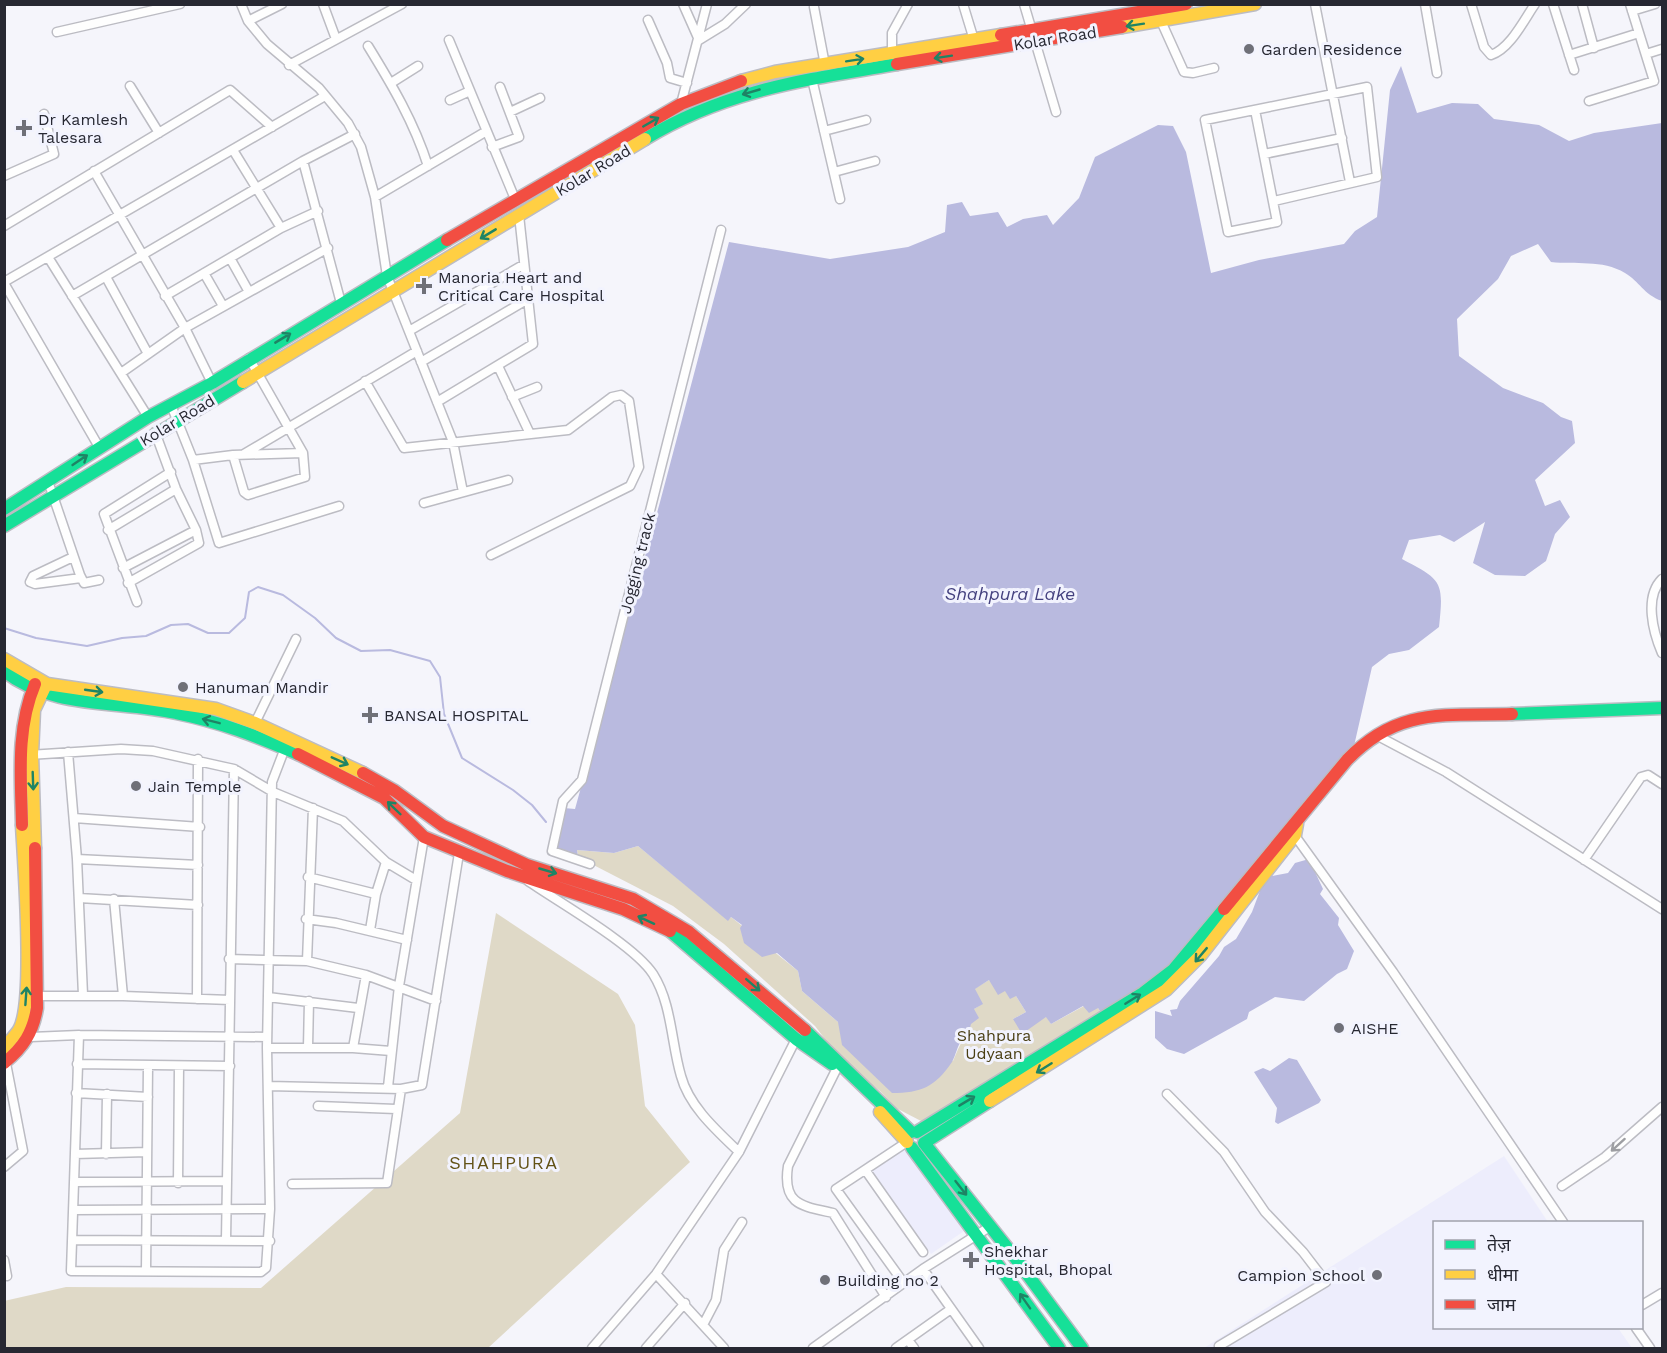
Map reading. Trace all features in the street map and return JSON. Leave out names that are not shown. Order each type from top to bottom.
[{"type":"street","points":[[57,32],[180,4]]},
{"type":"street","points":[[241,4],[248,21],[267,44],[289,65],[319,88],[355,134],[375,197],[387,276],[453,442],[463,492]]},
{"type":"street","points":[[248,21],[282,4]]},
{"type":"street","points":[[323,4],[336,39]]},
{"type":"street","points":[[289,65],[402,4]]},
{"type":"street","points":[[683,4],[699,40]]},
{"type":"street","points":[[681,104],[707,4]]},
{"type":"street","points":[[699,40],[725,24],[746,4]]},
{"type":"street","points":[[893,60],[892,33],[908,4]]},
{"type":"street","points":[[963,4],[974,40]]},
{"type":"street","points":[[1024,4],[1056,112]]},
{"type":"street","name":"Kolar Road","points":[[4,508],[148,417],[212,382],[515,199],[681,104],[756,76],[825,64],[893,60],[1182,8],[1255,4]]},
{"type":"street","points":[[1315,4],[1350,182]]},
{"type":"street","points":[[1425,4],[1437,74]]},
{"type":"street","points":[[1471,4],[1484,47],[1491,55],[1498,53],[1509,41],[1535,4]]},
{"type":"street","points":[[1553,4],[1574,69]]},
{"type":"street","points":[[1582,4],[1594,48]]},
{"type":"street","points":[[1589,101],[1654,81],[1631,8],[1655,4]]},
{"type":"street","points":[[814,7],[825,64]]},
{"type":"street","name":"Kolar Road","points":[[6,527],[155,432],[258,373],[684,116],[753,91],[974,40],[1161,21],[1182,8]]},
{"type":"street","points":[[648,20],[667,63],[670,78],[687,83]]},
{"type":"street","points":[[1161,21],[1184,72],[1193,73],[1214,68]]},
{"type":"street","points":[[1569,55],[1639,33]]},
{"type":"street","points":[[449,40],[485,132],[515,199]]},
{"type":"street","points":[[368,46],[391,83],[418,135],[428,166]]},
{"type":"street","points":[[1646,54],[1662,49]]},
{"type":"street","points":[[391,83],[418,66]]},
{"type":"street","points":[[812,79],[840,199]]},
{"type":"street","points":[[130,86],[159,133]]},
{"type":"street","points":[[492,147],[519,137],[500,87]]},
{"type":"street","points":[[1255,110],[1274,201],[1276,223],[1231,232],[1227,230],[1205,120],[1367,87],[1377,176],[1274,201]]},
{"type":"street","points":[[4,226],[230,90],[272,127]]},
{"type":"street","points":[[450,100],[470,91]]},
{"type":"street","points":[[99,447],[4,282],[325,96]]},
{"type":"street","points":[[510,112],[540,98]]},
{"type":"street","points":[[4,177],[54,154],[44,114]]},
{"type":"street","points":[[824,131],[866,120]]},
{"type":"street","points":[[375,197],[485,132]]},
{"type":"street","points":[[72,296],[141,254],[257,190],[303,161],[355,134]]},
{"type":"street","points":[[1264,154],[1342,138]]},
{"type":"street","points":[[233,150],[281,228]]},
{"type":"street","points":[[303,161],[341,303]]},
{"type":"street","points":[[834,172],[875,161]]},
{"type":"street","points":[[93,171],[185,328],[212,382]]},
{"type":"street","points":[[549,180],[557,192]]},
{"type":"street","points":[[165,296],[281,228],[318,211]]},
{"type":"street","points":[[437,402],[533,344],[519,215]]},
{"type":"street","name":"Jogging track","points":[[590,864],[552,851],[563,801],[582,780],[721,230]]},
{"type":"street","points":[[121,373],[147,352],[185,328],[328,248]]},
{"type":"street","points":[[48,257],[148,417],[199,540],[196,545],[128,583]]},
{"type":"street","points":[[230,258],[249,292]]},
{"type":"street","points":[[409,331],[523,265]]},
{"type":"street","points":[[204,273],[223,306]]},
{"type":"street","points":[[106,277],[147,352]]},
{"type":"street","points":[[421,362],[528,299]]},
{"type":"street","points":[[238,455],[417,351]]},
{"type":"street","points":[[238,455],[244,492],[248,495],[305,477],[303,453],[249,358]]},
{"type":"street","points":[[498,366],[530,434]]},
{"type":"street","points":[[365,381],[404,448],[568,430],[612,397],[621,395],[629,401],[639,467],[630,486],[491,555]]},
{"type":"street","points":[[512,397],[537,387]]},
{"type":"street","points":[[171,405],[193,460],[219,543],[339,506]]},
{"type":"street","points":[[193,460],[238,455],[303,453]]},
{"type":"street","points":[[136,602],[108,530],[105,512],[171,472]]},
{"type":"street","points":[[424,503],[508,480]]},
{"type":"street","points":[[48,481],[81,578],[84,583],[99,580]]},
{"type":"street","points":[[108,530],[176,489]]},
{"type":"street","points":[[123,568],[196,530]]},
{"type":"street","points":[[73,556],[33,576],[30,582],[35,584],[81,578]]},
{"type":"street","points":[[1662,579],[1652,599],[1657,639],[1662,653]]},
{"type":"street","points":[[255,723],[296,639]]},
{"type":"street","points":[[4,658],[40,686],[186,703],[216,709],[255,723],[346,763],[395,791],[443,826],[523,870],[623,909],[675,933],[796,1040],[837,1068],[914,1139],[977,1234],[1059,1348]]},
{"type":"street","points":[[4,671],[40,686],[107,706],[174,712],[239,728],[337,772],[384,798],[424,837],[459,853],[633,900],[689,933],[810,1035],[914,1139],[991,1226],[1082,1348]]},
{"type":"street","points":[[4,1048],[20,1029],[24,1017],[27,970],[25,708],[40,686]]},
{"type":"street","points":[[903,1282],[836,1189],[914,1139],[1166,990],[1200,956],[1293,829],[1363,743],[1392,726],[1418,717],[1662,708]]},
{"type":"street","points":[[1376,735],[1446,772],[1662,909]]},
{"type":"street","points":[[79,1035],[71,1271],[261,1272],[267,1268],[270,1241],[267,1037],[272,782],[285,748]]},
{"type":"street","points":[[26,755],[121,749],[153,751],[198,759],[234,769],[273,792],[343,821],[386,862],[416,880]]},
{"type":"street","points":[[68,752],[77,859],[83,995]]},
{"type":"street","points":[[4,1167],[23,1151],[5,1061],[31,1037],[39,996],[26,755]]},
{"type":"street","points":[[197,999],[200,827],[198,759]]},
{"type":"street","points":[[226,1240],[234,769]]},
{"type":"street","points":[[1584,860],[1641,777],[1648,775],[1662,784]]},
{"type":"street","points":[[307,960],[306,919],[313,808]]},
{"type":"street","points":[[74,818],[200,827]]},
{"type":"street","points":[[1293,829],[1562,1221]]},
{"type":"street","points":[[388,1087],[399,986],[424,837]]},
{"type":"street","points":[[268,1086],[401,1089],[422,1085],[459,853]]},
{"type":"street","points":[[77,859],[198,865]]},
{"type":"street","points":[[370,930],[376,894],[386,862]]},
{"type":"street","points":[[523,870],[635,954],[651,972],[663,992],[681,1078],[705,1120],[738,1152]]},
{"type":"street","points":[[308,877],[376,894]]},
{"type":"street","points":[[79,898],[198,905]]},
{"type":"street","points":[[114,899],[123,996]]},
{"type":"street","points":[[306,919],[370,930],[407,940]]},
{"type":"street","points":[[229,959],[307,960],[366,975],[436,1001]]},
{"type":"street","points":[[353,1048],[358,1008],[366,975]]},
{"type":"street","points":[[39,996],[83,995],[230,1000]]},
{"type":"street","points":[[268,997],[358,1008]]},
{"type":"street","points":[[308,1047],[309,1001]]},
{"type":"street","points":[[31,1037],[79,1035],[267,1037]]},
{"type":"street","points":[[592,1348],[656,1274],[738,1152],[796,1040]]},
{"type":"street","points":[[267,1048],[353,1048],[391,1051]]},
{"type":"street","points":[[77,1064],[230,1066]]},
{"type":"street","points":[[146,1271],[148,1066]]},
{"type":"street","points":[[178,1183],[179,1066]]},
{"type":"street","points":[[837,1068],[788,1166],[786,1184],[790,1196],[800,1205],[833,1213],[886,1297]]},
{"type":"street","points":[[292,1184],[387,1183],[396,1109],[401,1089]]},
{"type":"street","points":[[76,1093],[148,1096]]},
{"type":"street","points":[[106,1154],[107,1094]]},
{"type":"street","points":[[1167,1094],[1224,1152],[1265,1212],[1303,1252],[1326,1282],[1219,1346]]},
{"type":"street","points":[[318,1106],[396,1109]]},
{"type":"street","points":[[1562,1186],[1605,1157],[1662,1107]]},
{"type":"street","points":[[75,1154],[147,1152]]},
{"type":"street","points":[[866,1171],[923,1252]]},
{"type":"street","points":[[74,1182],[227,1181]]},
{"type":"street","points":[[74,1210],[147,1212],[270,1209]]},
{"type":"street","points":[[704,1323],[716,1300],[724,1250],[742,1222]]},
{"type":"street","points":[[813,1348],[886,1297],[903,1282],[991,1226]]},
{"type":"street","points":[[72,1240],[270,1241]]},
{"type":"street","points":[[4,1260],[6,1276]]},
{"type":"street","points":[[923,1269],[979,1348]]},
{"type":"street","points":[[656,1274],[704,1323],[724,1348]]},
{"type":"street","points":[[1643,1304],[1662,1293]]},
{"type":"street","points":[[646,1348],[685,1303]]},
{"type":"street","points":[[896,1348],[951,1309]]},
{"type":"street","points":[[1637,1329],[1650,1348]]},
{"type":"street","points":[[908,1340],[914,1348]]},
{"type":"shaded area","points":[[904,1140],[964,1231],[931,1254],[866,1162]]},
{"type":"shaded area","name":"Campion School","points":[[1504,1156],[1547,1221],[1433,1221],[1433,1329],[1619,1329],[1632,1348],[1204,1348]]},
{"type":"green space","name":"Shahpura Udyaan","points":[[638,846],[728,920],[731,917],[798,971],[802,991],[838,1022],[953,1061],[974,1009],[982,1004],[974,989],[989,980],[1016,996],[1026,1012],[1013,1019],[1047,1017],[1051,1024],[1084,1006],[1098,1008],[1102,1014],[923,1122],[896,1108],[880,1091],[843,1063],[815,1026],[724,944],[673,906],[578,857],[577,850],[614,853]]},
{"type":"green space","points":[[496,913],[618,994],[635,1025],[645,1106],[690,1162],[488,1348],[5,1348],[4,1301],[66,1287],[261,1288],[460,1113]]},
{"type":"water","name":"Shahpura Lake","points":[[1401,66],[1417,113],[1452,103],[1478,104],[1494,119],[1539,125],[1569,141],[1594,133],[1662,123],[1662,301],[1650,295],[1630,276],[1616,269],[1598,264],[1551,262],[1538,244],[1511,256],[1498,279],[1457,319],[1459,356],[1503,388],[1543,403],[1561,417],[1572,421],[1575,443],[1535,480],[1545,506],[1560,500],[1570,517],[1555,534],[1546,561],[1525,576],[1495,575],[1473,563],[1485,522],[1454,542],[1440,535],[1409,540],[1402,559],[1425,572],[1437,584],[1441,600],[1439,627],[1409,650],[1389,654],[1372,667],[1354,746],[1168,968],[1102,1014],[1098,1008],[1089,1013],[1083,1006],[1051,1024],[1046,1017],[1022,1034],[1013,1019],[1026,1012],[1016,996],[1010,999],[1005,991],[998,995],[989,980],[975,989],[983,1004],[974,1009],[979,1018],[971,1024],[946,1071],[933,1083],[919,1090],[892,1093],[842,1045],[838,1022],[802,991],[798,971],[777,953],[762,957],[744,943],[740,928],[742,925],[731,917],[728,921],[638,846],[614,853],[577,850],[578,857],[556,849],[564,808],[575,809],[729,242],[830,259],[908,247],[945,232],[947,205],[962,202],[970,216],[998,212],[1007,227],[1023,219],[1047,215],[1053,225],[1079,198],[1095,157],[1158,125],[1173,126],[1186,152],[1211,273],[1259,260],[1344,244],[1355,231],[1377,217],[1390,90]]},
{"type":"water","points":[[1309,859],[1323,889],[1320,894],[1339,918],[1338,925],[1354,951],[1347,969],[1337,974],[1304,1001],[1275,997],[1249,1012],[1247,1019],[1184,1054],[1167,1049],[1155,1038],[1155,1011],[1172,1016],[1170,1010],[1177,1009],[1180,1001],[1219,956],[1224,947],[1236,939],[1252,912],[1261,888],[1272,876],[1288,873],[1295,863]]},
{"type":"water","points":[[1289,1058],[1297,1060],[1321,1100],[1278,1124],[1275,1122],[1277,1108],[1254,1072],[1263,1068],[1270,1071]]},
{"type":"waterway","points":[[4,628],[36,638],[87,646],[122,638],[146,636],[171,625],[188,624],[208,633],[229,633],[245,618],[249,592],[258,587],[283,595],[315,618],[336,638],[361,651],[390,650],[430,661],[440,677],[444,714],[462,758],[513,790],[532,805],[546,822]]},
{"type":"traffic: fast","points":[[645,139],[705,109],[766,89],[897,64]]},
{"type":"traffic: fast","points":[[4,509],[148,417],[212,383],[447,240]]},
{"type":"traffic: fast","points":[[4,526],[243,382]]},
{"type":"traffic: fast","points":[[4,671],[23,683],[65,698],[154,709],[192,717],[238,730],[298,754]]},
{"type":"traffic: fast","points":[[1512,714],[1662,708]]},
{"type":"traffic: fast","points":[[917,1132],[1143,993],[1173,970],[1224,909]]},
{"type":"traffic: fast","points":[[670,931],[796,1039],[832,1064]]},
{"type":"traffic: fast","points":[[805,1030],[911,1132]]},
{"type":"traffic: fast","points":[[990,1101],[924,1143],[1013,1255],[1082,1348]]},
{"type":"traffic: fast","points":[[912,1148],[1059,1348]]},
{"type":"traffic: slow","points":[[1122,27],[1255,4]]},
{"type":"traffic: slow","points":[[741,81],[775,72],[1001,35]]},
{"type":"traffic: slow","points":[[243,382],[645,139]]},
{"type":"traffic: slow","points":[[4,659],[47,684],[216,709],[255,723],[363,773]]},
{"type":"traffic: slow","points":[[35,848],[32,754],[34,710],[45,687]]},
{"type":"traffic: slow","points":[[990,1101],[1166,990],[1200,956],[1295,835],[1297,824]]},
{"type":"traffic: slow","points":[[4,1048],[19,1030],[24,1015],[26,992],[28,964],[22,825]]},
{"type":"traffic: slow","points":[[880,1112],[907,1142]]},
{"type":"traffic: jam","points":[[1001,35],[1186,4]]},
{"type":"traffic: jam","points":[[897,64],[1122,27]]},
{"type":"traffic: jam","points":[[447,240],[681,104],[741,81]]},
{"type":"traffic: jam","points":[[22,825],[22,736],[35,684]]},
{"type":"traffic: jam","points":[[1224,909],[1347,760],[1366,743],[1385,731],[1423,718],[1443,715],[1512,714]]},
{"type":"traffic: jam","points":[[298,754],[384,798],[424,837],[507,871],[623,909],[670,931]]},
{"type":"traffic: jam","points":[[363,773],[395,791],[443,826],[527,865],[633,899],[689,932],[805,1030]]},
{"type":"traffic: jam","points":[[4,1063],[17,1051],[26,1038],[37,1008],[35,848]]},
{"type":"place","name":"Garden Residence","points":[[1249,49]]},
{"type":"place","name":"Dr Kamlesh Talesara","points":[[24,128]]},
{"type":"place","name":"Manoria Heart and Critical Care Hospital","points":[[424,286]]},
{"type":"place","name":"Hanuman Mandir","points":[[183,687]]},
{"type":"place","name":"BANSAL HOSPITAL","points":[[370,715]]},
{"type":"place","name":"Jain Temple","points":[[136,786]]},
{"type":"place","name":"AISHE","points":[[1339,1028]]},
{"type":"place","name":"Shekhar Hospital, Bhopal","points":[[971,1260]]},
{"type":"place","name":"Campion School","points":[[1377,1275]]},
{"type":"place","name":"Building no 2","points":[[825,1280]]},
{"type":"district","name":"SHAHPURA","points":[[504,1163]]}]
